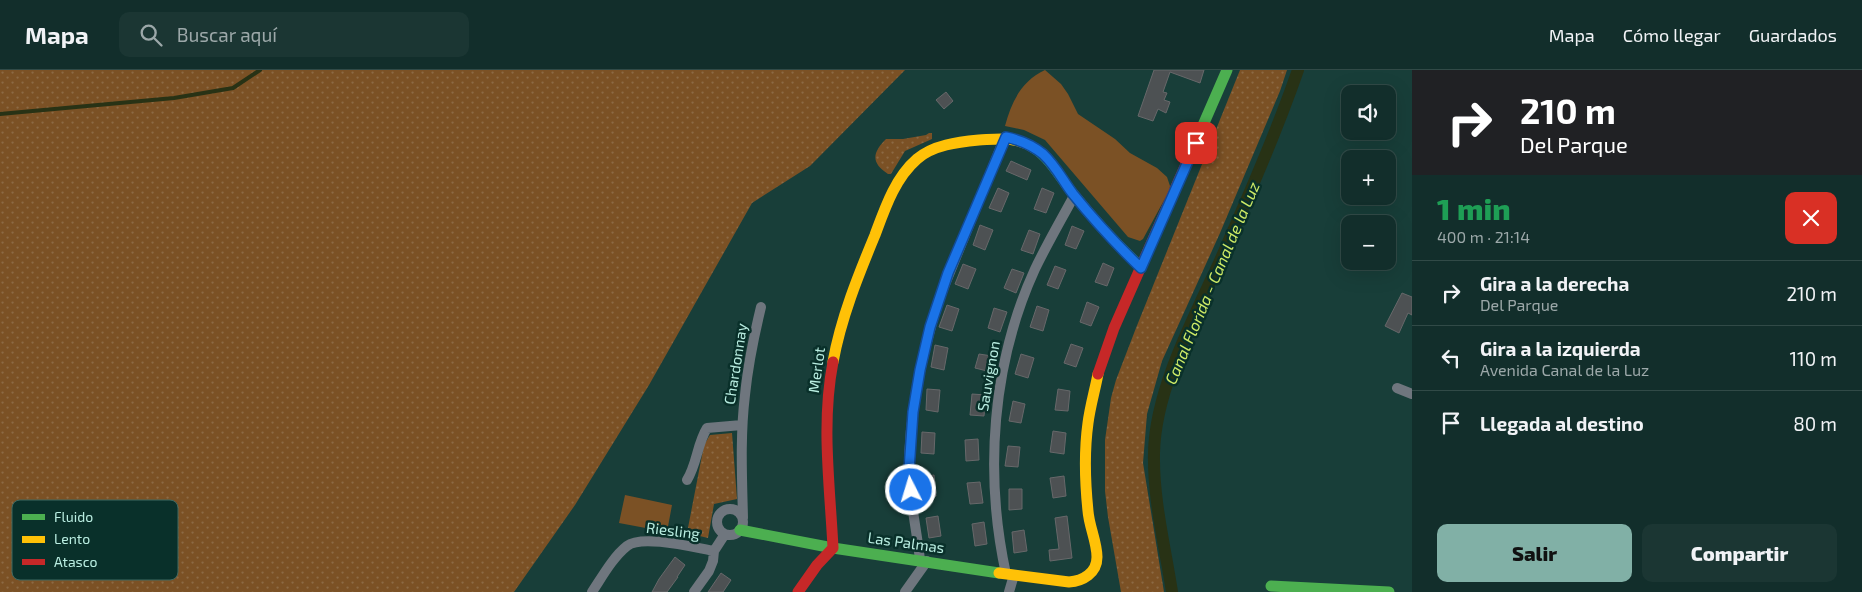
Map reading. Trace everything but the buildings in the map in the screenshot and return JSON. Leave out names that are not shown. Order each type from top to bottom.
[{"type":"street","points":[[905,592],[923,560],[909,470],[913,412],[921,365],[930,327],[948,273],[1006,137],[1019,140],[1043,154],[1056,168],[1074,196],[1141,268],[1227,70]]},
{"type":"street","name":"Merlot","points":[[833,548],[827,421],[828,394],[837,340],[852,288],[894,188],[918,158],[939,148],[962,141],[1006,137]]},
{"type":"street","name":"Sauvignon","points":[[1009,592],[1010,575],[999,531],[994,477],[995,439],[1001,381],[1007,352],[1024,296],[1035,269],[1074,196]]},
{"type":"street","name":"Las Palmas","points":[[741,524],[833,548],[1069,582],[1080,581],[1087,577],[1096,564],[1097,558],[1091,535],[1086,493],[1086,447],[1092,398],[1105,351],[1141,268]]},
{"type":"street","name":"Chardonnay","points":[[741,524],[742,425],[749,365],[761,307]]},
{"type":"street","points":[[1397,388],[1412,394]]},
{"type":"street","name":"Chardonnay","points":[[688,480],[702,437],[707,428],[742,425]]},
{"type":"street","name":"Las Palmas","points":[[730,508],[738,511],[741,524],[733,534],[725,534],[717,525],[718,517],[722,511],[730,508]]},
{"type":"street","points":[[694,592],[709,571],[714,551],[725,534]]},
{"type":"street","name":"Riesling","points":[[592,592],[621,552],[632,543],[653,542],[714,551]]},
{"type":"street","points":[[798,592],[817,565],[833,548]]},
{"type":"street","points":[[1271,586],[1389,592]]},
{"type":"shaded area","points":[[0,70],[905,70],[810,166],[752,203],[649,385],[575,505],[514,592],[0,592]]},
{"type":"shaded area","points":[[1045,70],[1061,84],[1078,114],[1115,139],[1130,153],[1157,168],[1167,177],[1170,186],[1169,191],[1143,239],[1140,241],[1128,237],[1045,140],[1024,130],[1005,126],[1010,109],[1023,86]]},
{"type":"shaded area","points":[[1240,70],[1287,70],[1280,91],[1220,233],[1162,361],[1147,414],[1143,463],[1164,592],[1121,592],[1105,491],[1105,440],[1111,398],[1136,328]]},
{"type":"shaded area","points":[[932,133],[932,139],[905,151],[891,174],[882,170],[876,162],[876,153],[886,139],[903,139]]},
{"type":"shaded area","points":[[732,433],[737,499],[714,504],[708,538],[687,533],[704,445],[710,435]]},
{"type":"shaded area","points":[[625,495],[672,505],[667,532],[619,523]]},
{"type":"waterway","points":[[0,114],[174,98],[233,88],[260,70]]},
{"type":"waterway","name":"Canal Florida - Canal de la Luz","points":[[1172,592],[1155,488],[1154,453],[1161,405],[1168,380],[1187,331],[1219,263],[1260,167],[1298,70]]},
{"type":"traffic: fast","points":[[1187,162],[1227,70]]},
{"type":"traffic: fast","points":[[1034,148],[1051,163],[1074,195],[1098,223],[1141,267]]},
{"type":"traffic: fast","points":[[740,530],[833,548],[999,573]]},
{"type":"traffic: fast","points":[[1271,586],[1389,592]]},
{"type":"traffic: slow","points":[[833,362],[845,313],[862,266],[892,194],[909,167],[930,150],[963,142],[1007,139],[1021,142],[1034,148]]},
{"type":"traffic: slow","points":[[999,573],[1069,582],[1084,578],[1095,568],[1097,551],[1088,511],[1085,456],[1089,417],[1098,374]]},
{"type":"traffic: jam","points":[[1098,374],[1114,328],[1187,162]]},
{"type":"traffic: jam","points":[[798,592],[817,565],[833,548],[827,432],[829,385],[833,362]]},
{"type":"route","points":[[911,490],[909,470],[913,412],[917,384],[930,327],[948,273],[1006,137],[1019,140],[1043,154],[1056,168],[1074,196],[1141,268],[1196,143]]}]
